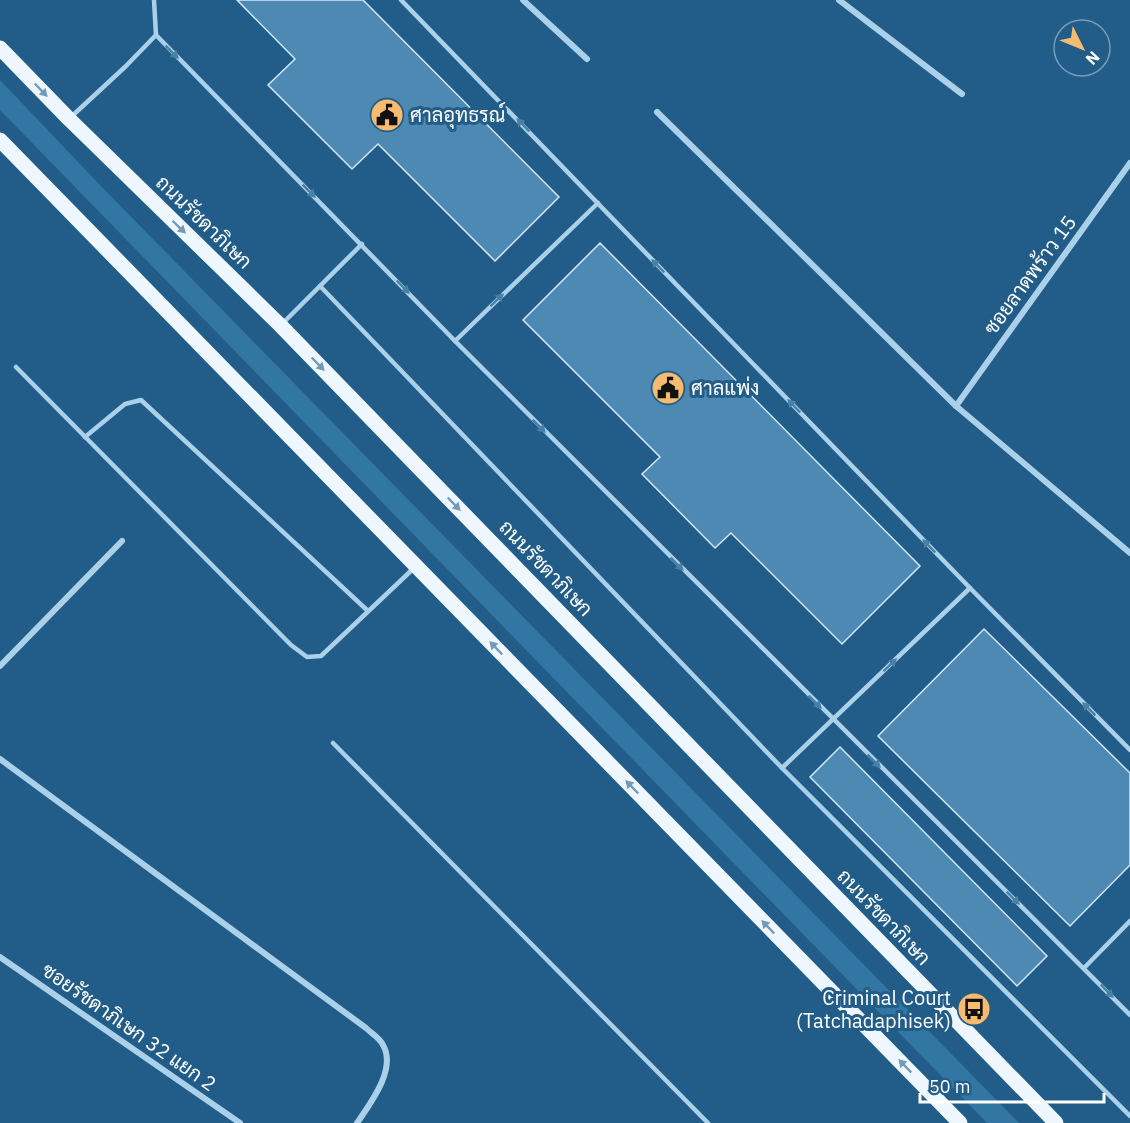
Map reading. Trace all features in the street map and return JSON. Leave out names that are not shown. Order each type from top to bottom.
[{"type":"main road","name":"ถนนรัชดาภิเษก","points":[[0,48],[69,119],[280,325],[1056,1123]]},
{"type":"main road","points":[[0,141],[960,1123]]},
{"type":"street","points":[[523,0],[588,59]]},
{"type":"street","points":[[839,0],[962,94]]},
{"type":"street","points":[[657,112],[956,406],[1130,553]]},
{"type":"street","name":"ซอยลาดพร้าว 15","points":[[956,406],[1130,163]]},
{"type":"street","points":[[0,666],[122,541]]},
{"type":"street","points":[[0,759],[366,1028],[383,1044],[388,1060],[378,1092],[357,1123]]},
{"type":"street","name":"ซอยรัชดาภิเษก 32 แยก 2","points":[[0,957],[240,1123]]},
{"type":"lane","points":[[154,0],[156,35],[455,341],[832,720],[1130,1015]]},
{"type":"lane","points":[[401,0],[970,588],[1130,750]]},
{"type":"lane","points":[[69,119],[156,35]]},
{"type":"lane","points":[[455,341],[598,203]]},
{"type":"lane","points":[[280,325],[362,244]]},
{"type":"lane","points":[[320,286],[782,768],[1130,1116]]},
{"type":"lane","points":[[16,368],[291,645],[307,657],[321,656],[416,566]]},
{"type":"lane","points":[[85,437],[125,404],[141,400],[368,611]]},
{"type":"lane","points":[[782,768],[970,588]]},
{"type":"lane","points":[[333,743],[708,1123]]},
{"type":"lane","points":[[1084,968],[1130,921]]},
{"type":"shaded area","points":[[0,80],[98,183],[1019,1123],[987,1123],[0,110]]},
{"type":"building","name":"ศาลอุทธรณ์","points":[[237,0],[363,0],[559,197],[495,261],[378,144],[352,169],[268,85],[295,59]]},
{"type":"building","name":"ศาลแพ่ง","points":[[600,243],[920,566],[842,644],[731,533],[715,548],[642,474],[660,457],[523,320]]},
{"type":"building","points":[[984,629],[1130,773],[1130,865],[1070,926],[878,736]]},
{"type":"building","points":[[840,747],[1047,956],[1017,986],[810,777]]},
{"type":"place","name":"ศาลอุทธรณ์","points":[[387,115]]},
{"type":"place","name":"ศาลแพ่ง","points":[[668,388]]},
{"type":"place","name":"Criminal Court (Tatchadaphisek)","points":[[974,1009]]}]
